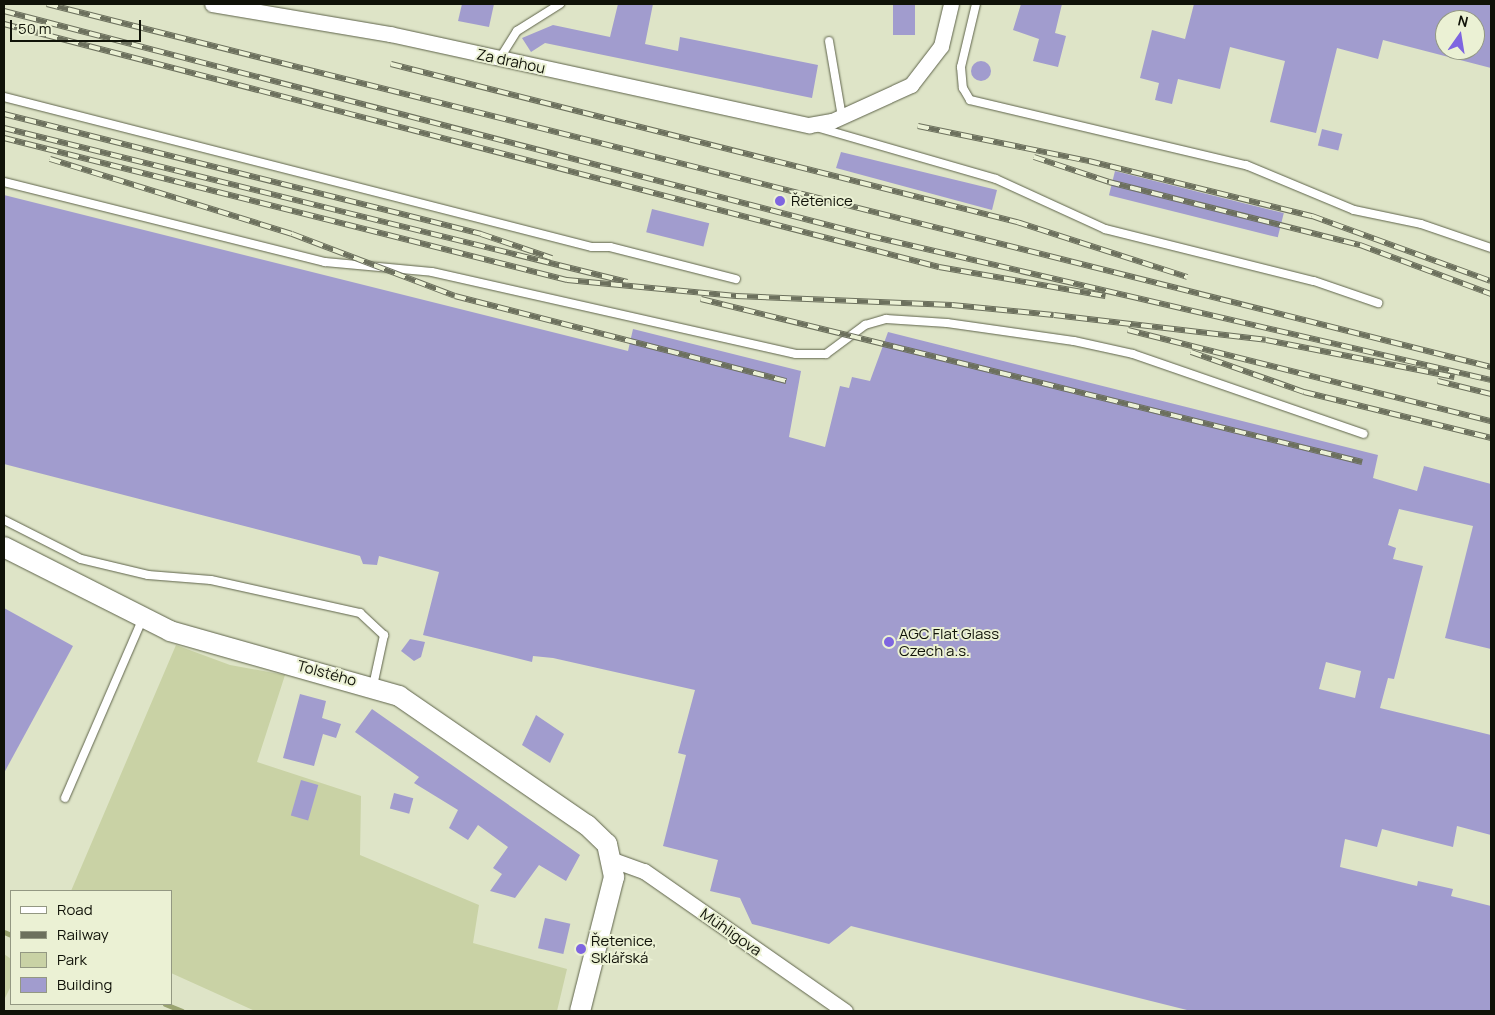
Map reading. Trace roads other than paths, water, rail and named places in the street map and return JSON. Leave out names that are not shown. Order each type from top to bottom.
[{"type":"street","name":"Za drahou","points":[[212,4],[252,8],[500,58],[809,125]]},
{"type":"street","points":[[809,125],[842,117],[911,85],[922,75],[941,46],[951,4]]},
{"type":"street","name":"Tolstého","points":[[4,547],[142,620],[373,686],[424,711],[587,825],[607,844],[613,860]]},
{"type":"street","points":[[582,1011],[610,898],[613,860]]},
{"type":"street","name":"Mühligova","points":[[613,860],[644,872],[845,1011]]},
{"type":"lane","points":[[500,58],[517,31],[560,4]]},
{"type":"lane","points":[[976,4],[961,67],[963,88],[970,100],[1246,165],[1354,210],[1421,224],[1491,248]]},
{"type":"lane","points":[[828,41],[842,117]]},
{"type":"lane","points":[[4,98],[592,247],[610,247],[736,279]]},
{"type":"lane","points":[[809,125],[996,180],[1105,229],[1314,281],[1378,303]]},
{"type":"lane","points":[[4,182],[325,262],[432,272],[796,354],[826,354],[865,325],[886,319],[947,323],[1074,341],[1186,371],[1364,434]]},
{"type":"lane","points":[[4,520],[81,559],[148,575],[211,580],[360,613],[384,635],[373,686]]},
{"type":"lane","points":[[65,798],[142,620]]},
{"type":"waterway","points":[[4,932],[10,935]]},
{"type":"waterway","points":[[167,1005],[182,1011]]},
{"type":"railway","points":[[47,4],[1491,367]]},
{"type":"railway","points":[[4,11],[870,236],[1491,380]]},
{"type":"railway","points":[[4,24],[939,267],[1105,296]]},
{"type":"railway","points":[[391,64],[1017,222],[1187,277]]},
{"type":"railway","points":[[4,114],[481,234],[552,258]]},
{"type":"railway","points":[[918,126],[1089,161],[1312,216],[1491,281]]},
{"type":"railway","points":[[4,128],[627,282]]},
{"type":"railway","points":[[4,138],[567,280],[736,296],[952,305],[1054,315],[1266,340],[1454,377]]},
{"type":"railway","points":[[1034,157],[1109,182],[1360,245],[1491,294]]},
{"type":"railway","points":[[50,159],[292,234],[455,296],[786,381]]},
{"type":"railway","points":[[701,299],[1362,462]]},
{"type":"railway","points":[[1128,330],[1491,421]]},
{"type":"railway","points":[[1191,352],[1304,392],[1491,438]]},
{"type":"railway","points":[[1438,381],[1491,394]]},
{"type":"place","name":"Řetenice","points":[[780,201]]},
{"type":"place","name":"AGC Flat Glass Czech a.s.","points":[[889,642]]},
{"type":"place","name":"Řetenice, Sklářská","points":[[581,949]]}]
